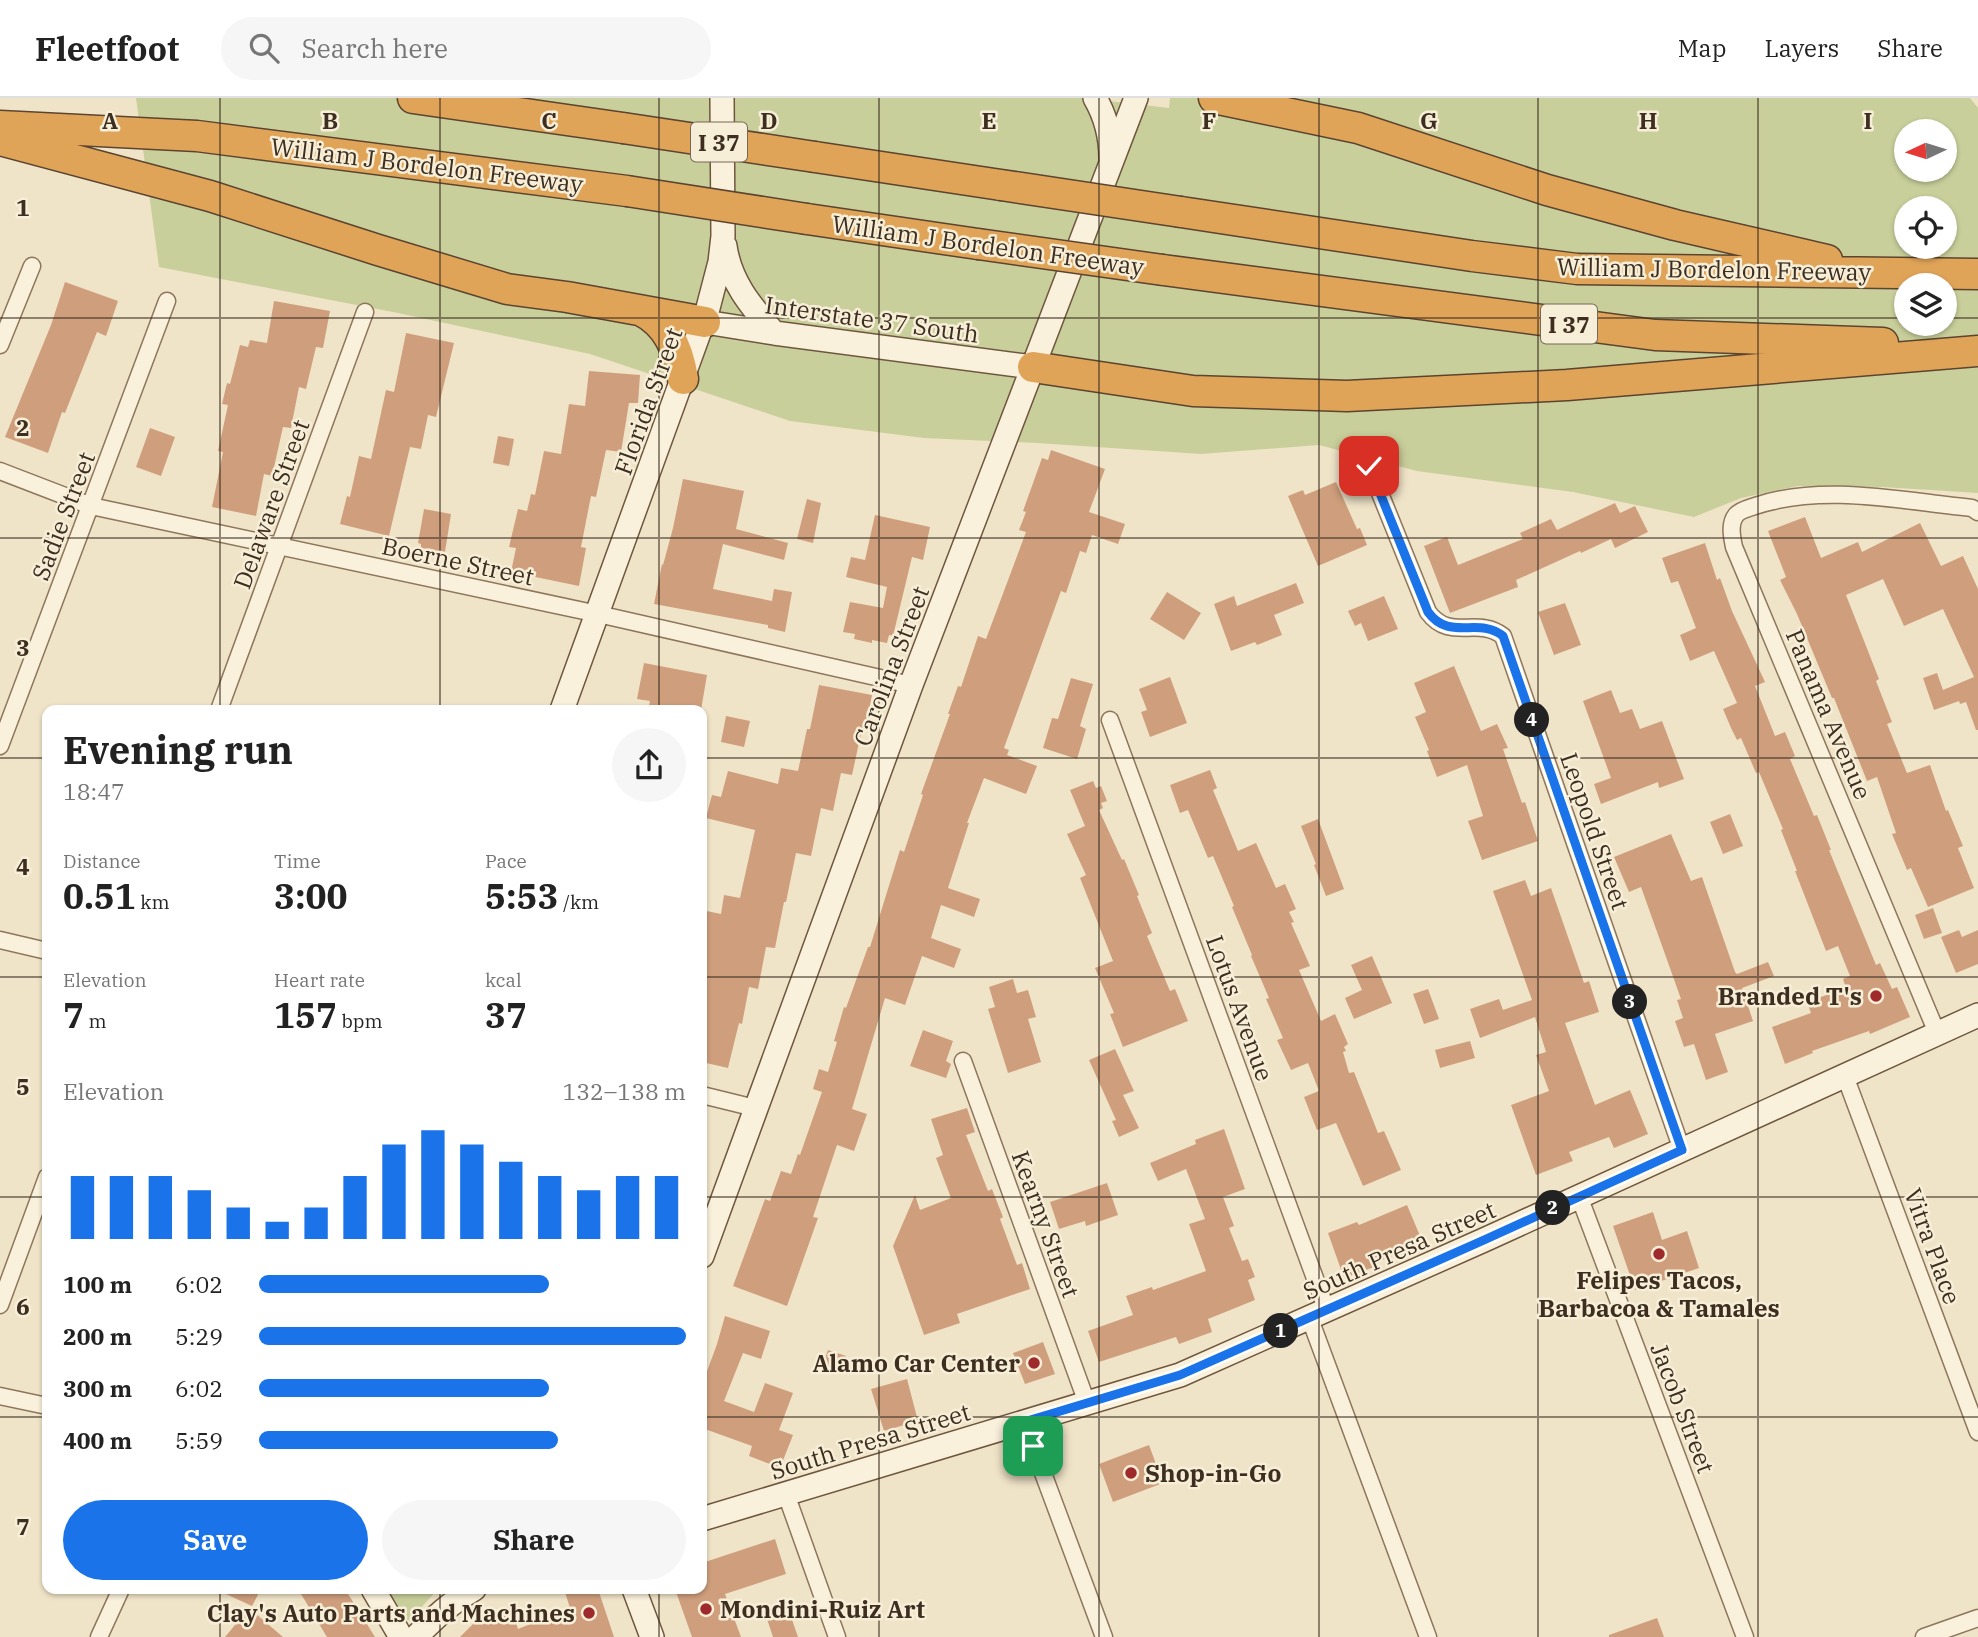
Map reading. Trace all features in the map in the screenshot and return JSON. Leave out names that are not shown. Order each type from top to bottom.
[{"type":"highway","name":"William J Bordelon Freeway","points":[[413,98],[1577,270],[1978,274]]},
{"type":"highway","points":[[1214,98],[1358,128],[1547,190],[1650,218],[1882,273]]},
{"type":"highway","name":"William J Bordelon Freeway","points":[[0,126],[197,136],[627,191],[1163,270],[1655,335],[1978,346]]},
{"type":"highway","points":[[0,140],[211,196],[507,289],[705,322]]},
{"type":"highway","points":[[642,311],[651,315],[668,334],[681,363],[683,379]]},
{"type":"highway","points":[[1033,367],[1193,391],[1347,396],[1567,385],[1978,351]]},
{"type":"street","name":"Florida Street","points":[[564,705],[705,322],[720,262],[723,236],[722,98]]},
{"type":"street","points":[[1095,98],[1110,136],[1111,166]]},
{"type":"street","name":"Carolina Street","points":[[707,1242],[911,685],[1136,98]]},
{"type":"street","points":[[723,236],[726,255],[739,289],[774,333]]},
{"type":"street","points":[[0,345],[33,266]]},
{"type":"street","name":"Sadie Street","points":[[0,746],[167,301]]},
{"type":"street","name":"Delaware Street","points":[[221,705],[365,312]]},
{"type":"street","name":"Interstate 37 South","points":[[705,322],[1033,367]]},
{"type":"street","name":"Leopold Street","points":[[1369,466],[1434,621],[1449,628],[1495,629],[1503,636],[1682,1150]]},
{"type":"street","name":"Boerne Street","points":[[0,471],[91,506],[598,614],[911,685]]},
{"type":"street","name":"Panama Avenue","points":[[1937,1033],[1739,560],[1732,535],[1736,515],[1748,508],[1791,497],[1845,495],[1972,508],[1978,512]]},
{"type":"street","name":"Lotus Avenue","points":[[1110,720],[1428,1637]]},
{"type":"street","points":[[0,940],[42,950]]},
{"type":"street","name":"South Presa Street","points":[[707,1518],[1180,1375],[1318,1315],[1978,1014]]},
{"type":"street","name":"Kearny Street","points":[[963,1061],[1087,1403]]},
{"type":"street","name":"Vitra Place","points":[[1845,1076],[1978,1432]]},
{"type":"street","points":[[707,1096],[755,1108]]},
{"type":"street","points":[[0,1304],[42,1191]]},
{"type":"street","name":"Jacob Street","points":[[1579,1196],[1745,1637]]},
{"type":"street","points":[[0,1396],[42,1405]]},
{"type":"street","points":[[1024,1422],[1104,1637]]},
{"type":"street","points":[[786,1494],[837,1637]]},
{"type":"street","points":[[99,1637],[119,1594]]},
{"type":"street","points":[[376,1594],[401,1637]]},
{"type":"street","points":[[416,1637],[441,1611],[465,1594]]},
{"type":"street","points":[[636,1594],[652,1637]]},
{"type":"street","points":[[1924,1637],[1978,1618]]},
{"type":"green space","points":[[136,98],[1083,98],[1169,108],[1170,98],[1970,98],[1978,108],[1978,493],[1882,487],[1798,486],[1741,498],[1694,517],[1573,492],[1417,471],[1319,445],[1201,454],[924,438],[790,421],[590,354],[398,313],[159,267]]},
{"type":"green space","points":[[389,1594],[433,1594],[410,1620],[405,1620]]},
{"type":"building","points":[[65,282],[118,301],[106,336],[97,332],[65,413],[62,412],[48,453],[5,437],[51,325]]},
{"type":"building","points":[[274,301],[330,311],[323,348],[316,347],[306,389],[299,387],[291,428],[283,427],[272,476],[264,474],[256,516],[212,507],[223,452],[218,451],[228,405],[222,404],[227,383],[230,384],[240,345],[248,347],[250,340],[267,343]]},
{"type":"building","points":[[406,333],[454,343],[436,417],[428,415],[421,449],[410,447],[389,536],[340,524],[347,496],[350,497],[359,456],[371,459],[386,390],[394,392]]},
{"type":"building","points":[[589,371],[640,375],[638,403],[629,403],[621,452],[606,450],[596,497],[591,496],[581,547],[586,548],[579,586],[511,572],[516,548],[509,547],[518,509],[527,511],[531,494],[535,495],[544,451],[561,454],[569,404],[585,406]]},
{"type":"building","points":[[150,428],[175,437],[161,476],[136,467]]},
{"type":"building","points":[[498,436],[514,439],[509,466],[493,463]]},
{"type":"building","points":[[1051,450],[1105,469],[1089,512],[1125,524],[1118,544],[1092,535],[1086,553],[1080,551],[1066,593],[1061,591],[1004,748],[1009,750],[1007,755],[1037,766],[1026,794],[984,778],[967,823],[948,888],[980,899],[974,917],[941,905],[931,938],[961,949],[954,968],[922,956],[905,1005],[885,998],[852,1109],[867,1114],[854,1151],[837,1145],[813,1217],[818,1218],[787,1306],[733,1286],[765,1199],[770,1201],[781,1171],[791,1174],[798,1154],[800,1155],[822,1092],[813,1089],[819,1069],[828,1072],[844,1007],[846,1008],[870,947],[900,850],[904,852],[958,686],[961,687],[978,636],[986,639],[1026,532],[1019,530],[1026,512],[1023,511],[1042,458],[1048,460]]},
{"type":"building","points":[[683,479],[744,491],[736,529],[788,543],[784,560],[723,544],[713,589],[772,601],[774,589],[792,592],[785,632],[768,628],[768,625],[654,604]]},
{"type":"building","points":[[1336,482],[1367,545],[1318,566],[1288,496],[1303,490],[1305,495]]},
{"type":"building","points":[[807,499],[821,503],[813,543],[797,539]]},
{"type":"building","points":[[1615,503],[1620,513],[1635,506],[1648,532],[1615,548],[1611,539],[1581,553],[1580,551],[1516,580],[1518,587],[1450,613],[1424,546],[1447,537],[1458,565],[1523,539],[1520,533],[1551,519],[1557,530]]},
{"type":"building","points":[[424,509],[451,514],[445,552],[421,548],[418,543]]},
{"type":"building","points":[[875,515],[930,527],[923,560],[912,557],[893,636],[889,635],[887,643],[854,639],[855,634],[843,632],[850,602],[883,608],[887,587],[846,577],[851,557],[865,560]]},
{"type":"building","points":[[1805,517],[1821,558],[1858,542],[1862,552],[1920,523],[1941,566],[1963,556],[1978,589],[1978,730],[1966,702],[1960,704],[1959,701],[1934,710],[1923,678],[1937,673],[1943,690],[1974,677],[1943,609],[1904,626],[1883,579],[1846,595],[1879,679],[1876,681],[1892,722],[1887,724],[1907,773],[1930,765],[1946,811],[1948,810],[1963,846],[1958,848],[1974,888],[1928,907],[1911,868],[1907,870],[1892,834],[1896,833],[1877,777],[1867,781],[1834,698],[1780,580],[1786,577],[1768,531]]},
{"type":"building","points":[[1705,543],[1717,580],[1720,578],[1765,682],[1755,686],[1775,736],[1785,732],[1795,756],[1790,759],[1814,816],[1817,815],[1876,965],[1880,963],[1892,989],[1897,987],[1910,1017],[1870,1034],[1869,1031],[1812,1051],[1813,1053],[1785,1064],[1772,1027],[1811,1013],[1807,1002],[1846,988],[1843,979],[1850,976],[1838,946],[1826,951],[1795,871],[1781,830],[1783,829],[1759,772],[1756,773],[1741,738],[1737,740],[1723,709],[1737,703],[1714,651],[1690,661],[1680,635],[1696,628],[1678,581],[1671,583],[1662,558]]},
{"type":"building","points":[[1296,583],[1304,603],[1274,615],[1282,635],[1231,651],[1214,604],[1234,596],[1237,606]]},
{"type":"building","points":[[1167,592],[1201,613],[1184,640],[1150,619]]},
{"type":"building","points":[[1384,596],[1398,629],[1368,641],[1361,623],[1355,626],[1348,611]]},
{"type":"building","points":[[1565,603],[1581,645],[1554,655],[1538,612]]},
{"type":"building","points":[[644,663],[707,675],[702,705],[649,705],[650,701],[637,699]]},
{"type":"building","points":[[1454,666],[1481,731],[1497,724],[1508,748],[1503,749],[1538,841],[1482,860],[1468,821],[1483,816],[1467,765],[1437,777],[1415,717],[1426,712],[1414,683]]},
{"type":"building","points":[[1170,677],[1187,723],[1150,737],[1141,712],[1147,710],[1139,689]]},
{"type":"building","points":[[1071,678],[1093,684],[1080,726],[1086,729],[1077,759],[1043,748],[1052,718],[1058,719]]},
{"type":"building","points":[[819,685],[872,695],[852,775],[841,773],[833,811],[821,808],[811,856],[796,853],[775,948],[766,947],[758,989],[749,987],[742,1024],[739,1023],[728,1068],[707,1063],[707,911],[721,914],[724,895],[740,898],[755,830],[707,818],[712,795],[721,797],[728,771],[778,784],[781,768],[798,771],[807,729],[810,729]]},
{"type":"building","points":[[1611,690],[1620,713],[1632,709],[1640,729],[1662,721],[1684,779],[1659,788],[1658,782],[1601,804],[1594,784],[1611,778],[1583,701]]},
{"type":"building","points":[[726,716],[750,721],[744,747],[721,742]]},
{"type":"building","points":[[1210,770],[1217,788],[1213,790],[1238,851],[1256,843],[1276,888],[1285,884],[1296,909],[1289,912],[1294,922],[1291,923],[1310,966],[1299,970],[1321,1021],[1335,1014],[1348,1044],[1343,1052],[1349,1073],[1354,1072],[1378,1133],[1384,1131],[1401,1170],[1363,1186],[1336,1123],[1317,1130],[1304,1097],[1319,1091],[1308,1063],[1291,1070],[1277,1040],[1283,1038],[1266,999],[1269,998],[1213,856],[1208,858],[1188,810],[1180,813],[1170,785]]},
{"type":"building","points":[[1093,781],[1096,788],[1101,786],[1107,801],[1101,803],[1103,808],[1099,810],[1139,895],[1137,896],[1152,933],[1147,936],[1170,991],[1175,989],[1188,1021],[1123,1047],[1110,1014],[1114,1013],[1095,968],[1113,961],[1080,878],[1086,875],[1067,834],[1085,826],[1070,790]]},
{"type":"building","points":[[1730,814],[1743,846],[1723,854],[1710,822]]},
{"type":"building","points":[[1318,819],[1344,889],[1326,896],[1301,826]]},
{"type":"building","points":[[1671,834],[1691,881],[1702,877],[1735,972],[1737,974],[1768,962],[1774,976],[1742,988],[1753,1021],[1715,1034],[1728,1072],[1706,1080],[1694,1044],[1684,1047],[1675,1021],[1683,1018],[1677,1000],[1681,999],[1641,887],[1629,892],[1614,857]]},
{"type":"building","points":[[1525,880],[1531,896],[1551,888],[1584,983],[1589,981],[1599,1012],[1565,1023],[1595,1105],[1630,1090],[1648,1134],[1614,1148],[1609,1137],[1569,1152],[1573,1161],[1536,1175],[1511,1105],[1549,1091],[1536,1055],[1546,1052],[1535,1017],[1480,1038],[1470,1009],[1499,999],[1503,1010],[1532,1000],[1493,891]]},
{"type":"building","points":[[1933,908],[1942,933],[1924,939],[1915,915]]},
{"type":"building","points":[[1959,930],[1962,937],[1978,930],[1978,964],[1956,973],[1941,937]]},
{"type":"building","points":[[1372,956],[1392,1003],[1354,1019],[1345,998],[1362,990],[1351,965]]},
{"type":"building","points":[[1013,979],[1017,993],[1028,990],[1036,1017],[1028,1019],[1041,1062],[1008,1073],[988,1009],[995,1007],[989,987]]},
{"type":"building","points":[[1428,989],[1439,1019],[1424,1024],[1413,994]]},
{"type":"building","points":[[923,1030],[953,1041],[946,1061],[951,1064],[946,1078],[910,1066]]},
{"type":"building","points":[[1470,1041],[1475,1058],[1440,1068],[1435,1050]]},
{"type":"building","points":[[1115,1049],[1134,1091],[1123,1095],[1139,1128],[1119,1137],[1112,1121],[1116,1120],[1089,1060]]},
{"type":"building","points":[[967,1108],[975,1132],[966,1135],[988,1191],[992,1189],[1017,1265],[1022,1263],[1030,1289],[957,1314],[960,1323],[924,1335],[893,1246],[915,1195],[920,1210],[951,1198],[936,1158],[943,1155],[931,1119]]},
{"type":"building","points":[[1224,1129],[1245,1189],[1223,1197],[1234,1226],[1229,1228],[1242,1261],[1248,1259],[1255,1277],[1248,1280],[1255,1300],[1208,1319],[1212,1332],[1179,1344],[1176,1337],[1099,1362],[1088,1331],[1133,1315],[1126,1296],[1152,1287],[1153,1290],[1206,1271],[1189,1224],[1205,1219],[1186,1169],[1158,1181],[1150,1163],[1196,1144],[1195,1140]]},
{"type":"building","points":[[1107,1183],[1118,1215],[1086,1226],[1085,1221],[1059,1229],[1050,1202]]},
{"type":"building","points":[[1407,1205],[1423,1243],[1344,1278],[1328,1233],[1357,1222],[1359,1225]]},
{"type":"building","name":"Felipes Tacos, Barbacoa & Tamales","points":[[1653,1212],[1662,1240],[1687,1231],[1699,1268],[1635,1290],[1613,1226]]},
{"type":"building","points":[[725,1316],[770,1331],[761,1359],[743,1353],[724,1401],[754,1412],[765,1383],[793,1393],[779,1430],[793,1435],[780,1468],[749,1456],[752,1446],[707,1430],[707,1371]]},
{"type":"building","name":"Alamo Car Center","points":[[1043,1342],[1055,1374],[1025,1384],[1013,1353]]},
{"type":"building","points":[[828,1350],[846,1356],[839,1373],[822,1366]]},
{"type":"building","points":[[907,1379],[918,1421],[884,1431],[871,1389]]},
{"type":"building","name":"Shop-in-Go","points":[[1149,1445],[1163,1483],[1113,1502],[1099,1464]]},
{"type":"building","points":[[775,1539],[786,1574],[725,1594],[741,1637],[692,1637],[677,1594],[707,1594],[707,1561]]},
{"type":"building","points":[[226,1594],[258,1594],[252,1606]]},
{"type":"building","points":[[301,1594],[348,1594],[375,1637],[327,1637]]},
{"type":"building","points":[[566,1594],[600,1594],[614,1637],[460,1637],[476,1621],[475,1618],[511,1606],[518,1629],[570,1608]]},
{"type":"building","points":[[249,1608],[283,1637],[225,1637]]},
{"type":"building","points":[[788,1608],[798,1637],[773,1637],[766,1616]]},
{"type":"building","points":[[1657,1618],[1664,1637],[1609,1637],[1609,1635]]},
{"type":"place","name":"Branded T's","points":[[1876,996]]},
{"type":"place","name":"Felipes Tacos, Barbacoa & Tamales","points":[[1659,1254]]},
{"type":"place","name":"Alamo Car Center","points":[[1034,1363]]},
{"type":"place","name":"Shop-in-Go","points":[[1131,1473]]},
{"type":"place","name":"Mondini-Ruiz Art","points":[[706,1609]]},
{"type":"place","name":"Clay's Auto Parts and Machines","points":[[589,1613]]},
{"type":"route","points":[[1033,1446],[1024,1422],[1180,1375],[1682,1150],[1503,636],[1495,629],[1449,628],[1434,621],[1369,466]]}]
